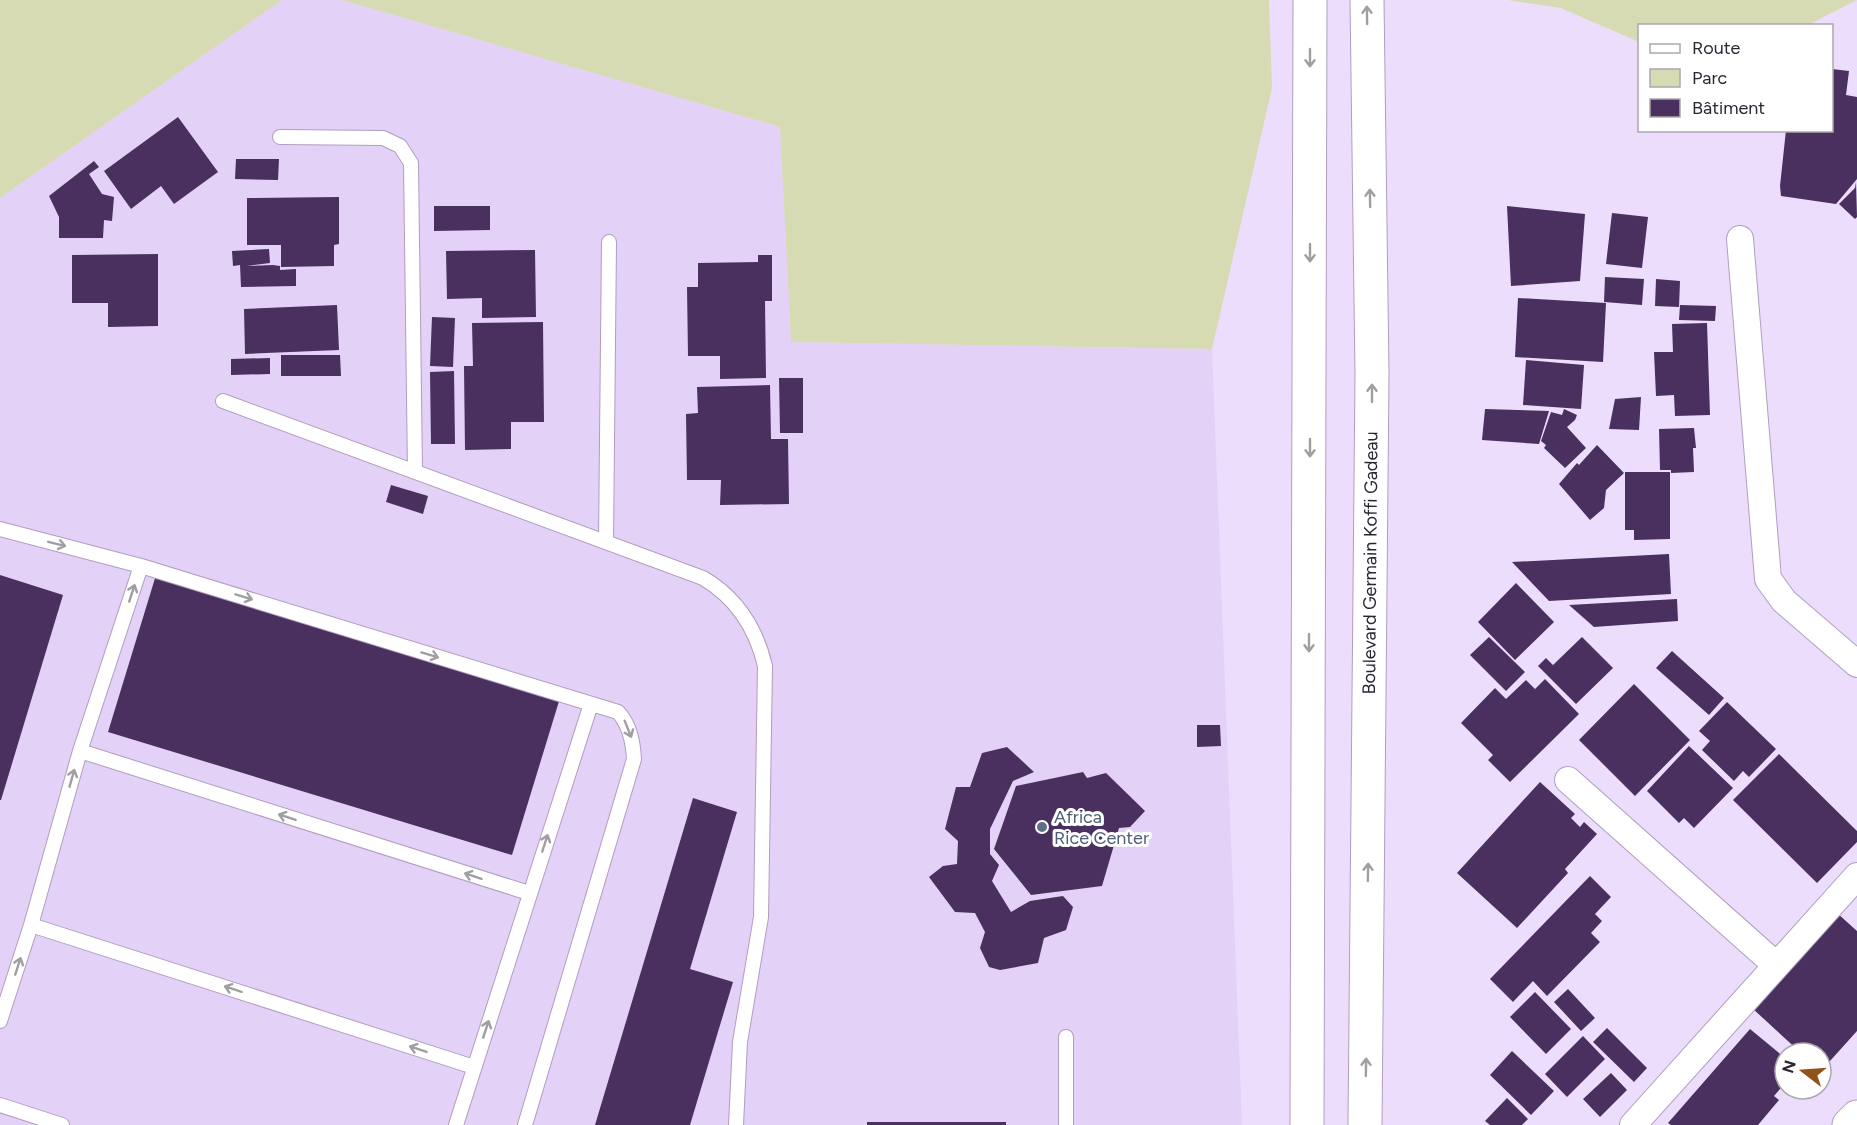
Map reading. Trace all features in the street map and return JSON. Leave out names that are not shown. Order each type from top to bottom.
[{"type":"main road","points":[[1308,1125],[1310,0]]},
{"type":"main road","name":"Boulevard Germain Koffi Gadeau","points":[[1365,1125],[1372,374],[1367,0]]},
{"type":"main road","points":[[1849,1125],[1857,1117]]},
{"type":"street","points":[[1740,239],[1767,579],[1784,601],[1857,664]]},
{"type":"street","points":[[1568,780],[1776,965]]},
{"type":"street","points":[[1633,1125],[1857,876]]},
{"type":"lane","points":[[280,137],[383,138],[400,146],[411,163],[415,472]]},
{"type":"lane","points":[[606,541],[609,242]]},
{"type":"lane","points":[[223,401],[694,574],[719,587],[744,615],[756,635],[765,666],[761,917],[740,1042],[736,1125]]},
{"type":"lane","points":[[0,529],[141,566],[618,712],[631,734],[634,759],[525,1125]]},
{"type":"lane","points":[[0,1021],[32,925],[80,752],[141,566]]},
{"type":"lane","points":[[456,1125],[591,704]]},
{"type":"lane","points":[[80,752],[529,893]]},
{"type":"lane","points":[[32,925],[474,1067]]},
{"type":"lane","points":[[1066,1037],[1066,1125]]},
{"type":"lane","points":[[0,1105],[62,1125]]},
{"type":"shaded area","points":[[282,0],[342,0],[780,127],[791,342],[1212,349],[1242,1125],[0,1125],[0,198]]},
{"type":"green space","points":[[0,0],[282,0],[0,198]]},
{"type":"green space","points":[[342,0],[1269,0],[1272,88],[1212,349],[791,342],[780,127]]},
{"type":"green space","points":[[1508,0],[1857,0],[1810,24],[1638,24],[1638,42],[1561,8]]},
{"type":"building","points":[[1833,69],[1849,71],[1846,95],[1857,97],[1857,179],[1836,204],[1781,196],[1786,132],[1833,132]]},
{"type":"building","points":[[178,117],[218,172],[174,204],[161,186],[131,209],[104,171]]},
{"type":"building","points":[[236,159],[279,159],[278,180],[235,179]]},
{"type":"building","points":[[94,161],[99,167],[89,174],[102,194],[114,197],[112,221],[104,220],[103,238],[59,238],[59,217],[49,196]]},
{"type":"building","points":[[1856,182],[1857,217],[1855,219],[1839,204],[1855,188]]},
{"type":"building","points":[[339,197],[339,244],[334,245],[334,266],[281,267],[281,245],[247,245],[247,198]]},
{"type":"building","points":[[434,206],[490,206],[490,230],[434,231]]},
{"type":"building","points":[[1507,206],[1585,214],[1580,281],[1511,286]]},
{"type":"building","points":[[1612,213],[1648,217],[1642,268],[1606,264]]},
{"type":"building","points":[[269,249],[270,263],[247,266],[273,265],[280,266],[280,270],[296,269],[296,286],[241,287],[240,265],[233,266],[232,251]]},
{"type":"building","points":[[535,250],[536,317],[482,318],[482,298],[447,299],[446,251]]},
{"type":"building","points":[[158,254],[158,326],[108,327],[108,303],[72,303],[72,255]]},
{"type":"building","points":[[758,255],[772,255],[772,301],[765,301],[766,378],[720,379],[720,356],[688,356],[687,287],[698,287],[698,263],[758,262]]},
{"type":"building","points":[[1605,277],[1644,279],[1642,305],[1604,302]]},
{"type":"building","points":[[1656,279],[1680,281],[1679,307],[1655,306]]},
{"type":"building","points":[[1518,298],[1606,303],[1603,362],[1515,357]]},
{"type":"building","points":[[337,305],[339,350],[245,354],[244,309]]},
{"type":"building","points":[[1680,305],[1716,306],[1715,321],[1679,320]]},
{"type":"building","points":[[432,317],[455,318],[453,367],[430,366]]},
{"type":"building","points":[[543,322],[544,422],[511,422],[511,449],[465,450],[464,366],[473,366],[472,323]]},
{"type":"building","points":[[1707,323],[1710,415],[1675,416],[1674,395],[1656,396],[1654,352],[1673,352],[1672,324]]},
{"type":"building","points":[[281,355],[340,355],[341,376],[281,376]]},
{"type":"building","points":[[270,358],[270,374],[231,375],[231,359]]},
{"type":"building","points":[[1526,360],[1584,365],[1581,409],[1523,405]]},
{"type":"building","points":[[454,371],[455,444],[431,444],[430,372]]},
{"type":"building","points":[[779,378],[803,378],[803,433],[780,433]]},
{"type":"building","points":[[770,385],[771,439],[788,439],[789,504],[720,505],[721,480],[687,480],[686,414],[698,413],[697,387]]},
{"type":"building","points":[[1641,397],[1639,430],[1609,429],[1615,399]]},
{"type":"building","points":[[1485,409],[1549,411],[1539,444],[1482,440]]},
{"type":"building","points":[[1564,409],[1577,415],[1567,427],[1586,448],[1565,468],[1544,448],[1546,445],[1541,441],[1551,412],[1562,415]]},
{"type":"building","points":[[1694,428],[1696,448],[1693,448],[1694,472],[1671,473],[1671,470],[1660,470],[1659,429]]},
{"type":"building","points":[[1597,445],[1624,473],[1606,490],[1604,508],[1590,520],[1559,484]]},
{"type":"building","points":[[1625,472],[1670,472],[1670,539],[1634,540],[1634,530],[1625,530]]},
{"type":"building","points":[[391,485],[428,496],[423,514],[386,502]]},
{"type":"building","points":[[1669,554],[1671,594],[1549,601],[1512,562]]},
{"type":"building","points":[[0,575],[63,595],[1,800],[0,800]]},
{"type":"building","points":[[156,575],[560,698],[512,855],[108,732]]},
{"type":"building","points":[[1516,583],[1554,622],[1515,660],[1478,622]]},
{"type":"building","points":[[1677,599],[1678,621],[1594,627],[1569,605]]},
{"type":"building","points":[[1489,637],[1525,672],[1506,691],[1470,655]]},
{"type":"building","points":[[1582,637],[1613,668],[1576,704],[1538,666],[1546,658],[1553,665]]},
{"type":"building","points":[[1672,651],[1724,698],[1709,715],[1656,668]]},
{"type":"building","points":[[1545,679],[1579,714],[1510,782],[1488,760],[1493,755],[1461,723],[1495,688],[1506,699],[1526,680],[1535,689]]},
{"type":"building","points":[[1634,684],[1690,740],[1635,796],[1579,740]]},
{"type":"building","points":[[1727,702],[1776,749],[1749,777],[1743,771],[1734,781],[1702,750],[1710,741],[1699,731]]},
{"type":"building","points":[[1197,725],[1220,725],[1221,746],[1197,747]]},
{"type":"building","points":[[1689,746],[1733,788],[1694,828],[1684,818],[1679,823],[1647,791]]},
{"type":"building","points":[[1007,747],[1034,772],[1013,781],[990,829],[990,854],[999,865],[992,881],[1011,912],[1030,901],[1063,896],[1073,907],[1066,930],[1044,938],[1038,963],[1000,970],[989,967],[980,948],[985,932],[975,913],[955,912],[929,877],[943,866],[957,864],[958,841],[945,829],[956,787],[970,787],[982,753]]},
{"type":"building","points":[[1779,754],[1857,831],[1857,842],[1817,883],[1733,800]]},
{"type":"building","points":[[1083,772],[1087,778],[1106,773],[1145,811],[1130,827],[1119,828],[1102,886],[1031,895],[994,849],[1016,786]]},
{"type":"building","points":[[1540,782],[1575,814],[1571,818],[1580,827],[1584,822],[1597,834],[1565,869],[1568,873],[1517,928],[1457,873]]},
{"type":"building","points":[[693,798],[737,812],[690,969],[733,982],[690,1125],[595,1125]]},
{"type":"building","points":[[1590,876],[1611,897],[1595,914],[1602,921],[1591,933],[1600,942],[1547,996],[1533,981],[1513,1002],[1490,979]]},
{"type":"building","points":[[1837,913],[1857,931],[1857,1031],[1833,1058],[1833,1041],[1788,1041],[1752,1008]]},
{"type":"building","points":[[1568,989],[1595,1018],[1581,1031],[1554,1002]]},
{"type":"building","points":[[1535,992],[1571,1029],[1546,1054],[1510,1017]]},
{"type":"building","points":[[1607,1028],[1647,1068],[1634,1082],[1593,1042]]},
{"type":"building","points":[[1750,1029],[1773,1048],[1773,1101],[1778,1101],[1758,1125],[1671,1125],[1668,1123]]},
{"type":"building","points":[[1583,1036],[1605,1059],[1567,1097],[1545,1074]]},
{"type":"building","points":[[1512,1051],[1554,1091],[1531,1115],[1490,1075]]},
{"type":"building","points":[[1611,1073],[1627,1090],[1600,1117],[1583,1099]]},
{"type":"building","points":[[1507,1098],[1528,1119],[1522,1125],[1490,1125],[1485,1121]]},
{"type":"building","points":[[867,1122],[1006,1122],[1006,1125],[867,1125]]},
{"type":"place","name":"Africa Rice Center","points":[[1042,827]]}]
